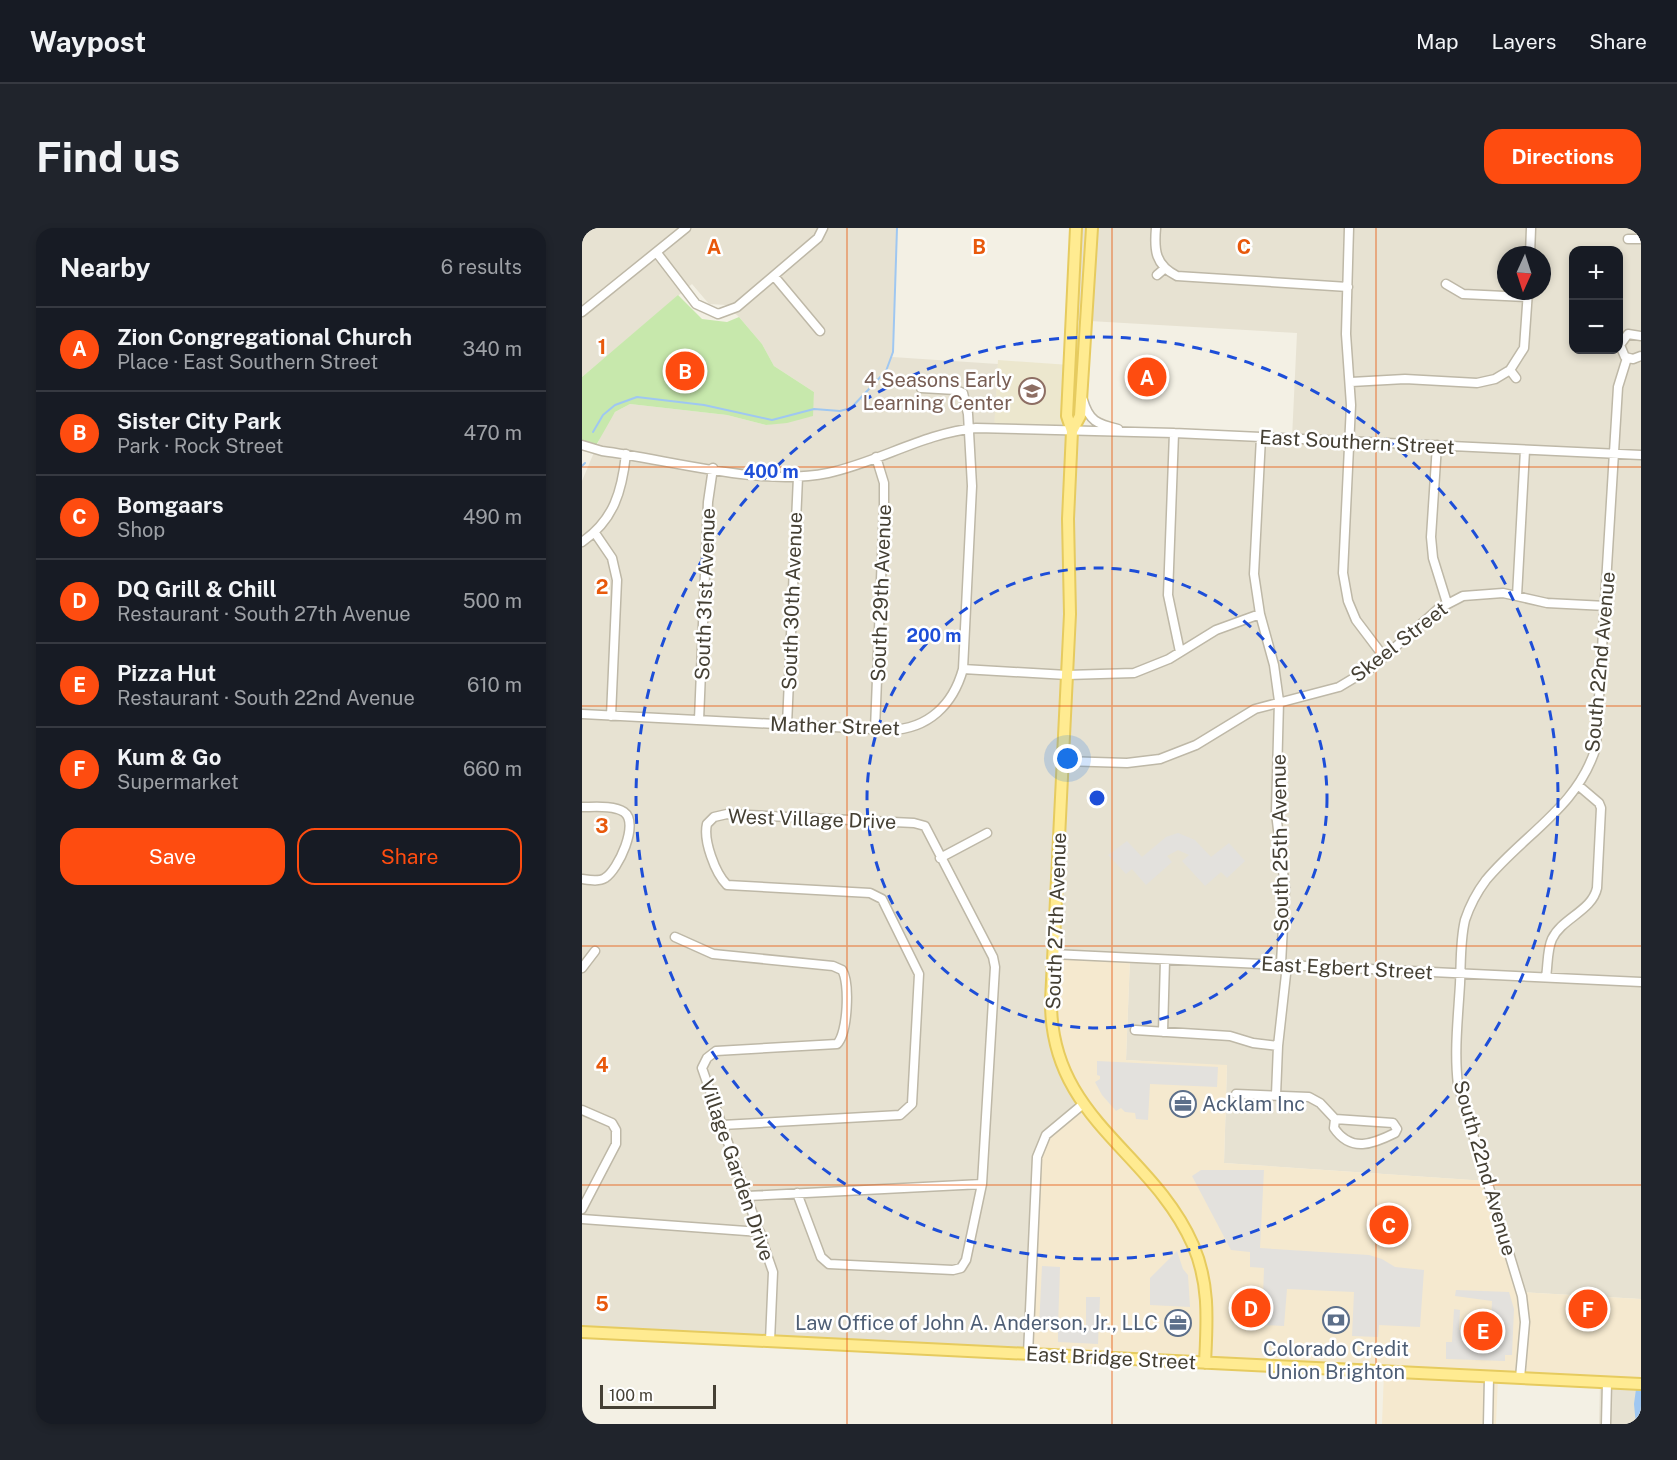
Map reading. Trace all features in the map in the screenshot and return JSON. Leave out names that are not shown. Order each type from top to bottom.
[{"type":"main road","name":"South 27th Avenue","points":[[1076,228],[1067,416],[1072,431],[1068,519],[1070,614],[1053,954],[1051,1011],[1054,1042],[1063,1070],[1082,1105],[1171,1207],[1189,1236],[1198,1258],[1206,1292],[1204,1363]]},
{"type":"main road","name":"South 27th Avenue","points":[[1072,431],[1080,416],[1092,228]]},
{"type":"main road","name":"East Bridge Street","points":[[582,1332],[1637,1384]]},
{"type":"street","points":[[582,312],[686,228]]},
{"type":"street","points":[[657,253],[696,304],[718,314],[737,308],[818,238],[823,228]]},
{"type":"street","points":[[1155,228],[1156,254],[1160,272],[1188,279],[1348,287]]},
{"type":"street","points":[[1349,228],[1346,334],[1351,382],[1342,560],[1346,590],[1356,620],[1384,657]]},
{"type":"street","points":[[1530,246],[1531,228]]},
{"type":"street","points":[[1628,239],[1641,239]]},
{"type":"street","points":[[774,276],[820,331]]},
{"type":"street","points":[[1446,284],[1463,294],[1497,294]]},
{"type":"street","points":[[1351,382],[1405,379],[1477,383],[1495,379],[1510,370],[1520,357],[1525,342],[1528,300]]},
{"type":"street","name":"South 22nd Avenue","points":[[1520,1378],[1525,1322],[1521,1296],[1458,1085],[1464,923],[1478,891],[1497,868],[1559,810],[1580,786],[1592,762],[1598,737],[1618,387],[1627,358],[1620,349],[1621,340],[1628,334],[1640,334]]},
{"type":"street","points":[[1627,358],[1641,357]]},
{"type":"street","points":[[1510,370],[1516,378]]},
{"type":"street","name":"Mather Street","points":[[582,714],[875,729],[908,728],[933,717],[952,697],[963,669],[972,486],[968,414],[963,393],[956,390],[921,388]]},
{"type":"street","points":[[1082,395],[1087,412],[1094,422],[1130,432]]},
{"type":"street","name":"East Southern Street","points":[[582,445],[761,476],[798,477],[830,472],[940,434],[968,428],[1174,433],[1641,455]]},
{"type":"street","points":[[1174,433],[1167,570],[1170,614],[1180,652]]},
{"type":"street","name":"South 25th Avenue","points":[[1261,437],[1254,574],[1260,614],[1274,664],[1279,701],[1276,813],[1285,881],[1284,965],[1276,1095]]},
{"type":"street","points":[[1437,445],[1431,537],[1433,558],[1447,603]]},
{"type":"street","points":[[1517,596],[1525,450]]},
{"type":"street","points":[[582,542],[595,533],[610,515],[620,494],[626,454]]},
{"type":"street","name":"South 29th Avenue","points":[[875,729],[884,505],[884,483],[876,457]]},
{"type":"street","name":"South 31st Avenue","points":[[699,720],[708,502],[713,468]]},
{"type":"street","name":"South 30th Avenue","points":[[787,725],[798,477]]},
{"type":"street","points":[[595,533],[612,558],[617,580],[611,716]]},
{"type":"street","name":"Skeel Street","points":[[1063,761],[1127,763],[1160,759],[1196,745],[1255,709],[1279,701],[1319,694],[1358,677],[1447,603],[1479,593],[1517,596],[1547,603],[1606,606]]},
{"type":"street","points":[[963,669],[1066,675],[1134,673],[1152,668],[1216,630],[1260,614]]},
{"type":"street","points":[[1546,977],[1551,940],[1560,928],[1593,898],[1598,888],[1601,808],[1599,803],[1580,786]]},
{"type":"street","points":[[582,807],[621,810],[629,817],[631,827],[611,873],[598,880],[582,879]]},
{"type":"street","name":"West Village Drive","points":[[722,1125],[900,1115],[905,1112],[912,1104],[920,976],[882,899],[875,895],[727,885],[721,878],[706,835],[709,820],[727,814],[914,823],[926,828],[993,957],[995,967],[982,1184],[966,1260],[961,1268],[952,1270],[825,1262],[797,1193]]},
{"type":"street","points":[[940,858],[987,833]]},
{"type":"street","name":"Village Garden Drive","points":[[675,937],[714,954],[833,966],[844,973],[845,1025],[843,1036],[837,1044],[716,1051],[707,1058],[702,1074],[760,1232],[774,1282],[770,1341]]},
{"type":"street","points":[[582,968],[596,951]]},
{"type":"street","name":"East Egbert Street","points":[[1053,954],[1641,982]]},
{"type":"street","points":[[1163,1032],[1165,960]]},
{"type":"street","points":[[1135,1030],[1230,1036],[1253,1043],[1278,1046]]},
{"type":"street","points":[[1236,1094],[1276,1095],[1316,1100],[1335,1119],[1393,1123],[1396,1129],[1395,1133],[1370,1145],[1359,1144],[1339,1135],[1334,1128],[1335,1119]]},
{"type":"street","points":[[1028,1354],[1037,1157],[1046,1135],[1082,1105]]},
{"type":"street","points":[[582,1110],[612,1123],[617,1136],[582,1209]]},
{"type":"street","points":[[747,1196],[982,1184]]},
{"type":"street","points":[[582,1187],[593,1189]]},
{"type":"street","points":[[582,1219],[760,1232]]},
{"type":"street","points":[[1488,1424],[1489,1377]]},
{"type":"street","points":[[1606,1424],[1607,1383]]},
{"type":"shaded area","points":[[582,228],[897,228],[892,357],[998,364],[995,428],[1292,438],[1297,333],[1072,320],[1076,228],[1641,228],[1641,1299],[1520,1292],[1486,1181],[1224,1163],[1227,1066],[1126,1060],[1130,958],[1082,1105],[1028,1354],[582,1332],[582,481],[605,426],[615,412],[630,404],[727,415],[766,425],[812,416],[814,392],[774,366],[762,344],[739,317],[726,305],[709,304],[692,284],[582,377]]},
{"type":"shaded area","name":"4 Seasons Early Learning Center","points":[[998,360],[1070,365],[1072,431],[994,428]]},
{"type":"shaded area","points":[[1178,833],[1195,840],[1211,857],[1229,843],[1245,861],[1227,878],[1221,872],[1205,886],[1182,861],[1189,855],[1178,850],[1167,856],[1172,862],[1146,885],[1132,869],[1126,874],[1108,855],[1127,841],[1142,857],[1166,837]]},
{"type":"shaded area","points":[[1053,954],[1130,958],[1126,1060],[1227,1065],[1224,1163],[1487,1181],[1520,1292],[1641,1299],[1641,1384],[1498,1378],[1496,1424],[1382,1424],[1384,1372],[1028,1354],[1039,1148],[1082,1105],[1054,1042]]},
{"type":"shaded area","points":[[1097,1061],[1218,1067],[1217,1087],[1150,1084],[1148,1120],[1136,1119],[1135,1113],[1125,1112],[1121,1108],[1116,1111],[1102,1095],[1095,1082],[1100,1079],[1097,1075]]},
{"type":"shaded area","points":[[1201,1170],[1264,1170],[1260,1248],[1369,1255],[1382,1259],[1395,1267],[1424,1270],[1420,1327],[1379,1325],[1378,1337],[1352,1336],[1354,1292],[1287,1289],[1284,1326],[1262,1325],[1264,1268],[1250,1267],[1250,1252],[1231,1250],[1192,1176]]},
{"type":"shaded area","points":[[1177,1251],[1183,1269],[1188,1275],[1190,1307],[1150,1305],[1150,1278]]},
{"type":"shaded area","points":[[1042,1266],[1060,1267],[1058,1328],[1039,1327]]},
{"type":"shaded area","points":[[1456,1290],[1509,1292],[1514,1309],[1512,1355],[1505,1355],[1505,1361],[1446,1359],[1446,1342],[1452,1342],[1454,1309],[1460,1310],[1459,1330],[1474,1331],[1474,1338],[1490,1338],[1492,1301],[1455,1296]]},
{"type":"shaded area","points":[[1086,1297],[1100,1297],[1098,1344],[1058,1342],[1058,1328],[1086,1329]]},
{"type":"shaded area","points":[[1600,1382],[1641,1384],[1641,1424],[1599,1424]]},
{"type":"green space","points":[[678,295],[702,319],[727,322],[739,317],[762,344],[774,366],[814,392],[813,416],[787,423],[766,425],[727,415],[630,404],[615,412],[594,449],[582,445],[582,377]]},
{"type":"waterway","points":[[593,432],[603,415],[615,405],[637,397],[704,405],[772,420],[814,409],[840,411],[851,408],[886,371],[893,352],[897,228]]},
{"type":"waterway","points":[[582,466],[585,463]]},
{"type":"waterway","points":[[1640,1424],[1638,1404],[1641,1382]]},
{"type":"place","name":"Sister City Park","points":[[685,371]]},
{"type":"place","name":"Zion Congregational Church","points":[[1147,377]]},
{"type":"place","name":"4 Seasons Early Learning Center","points":[[1032,391]]},
{"type":"place","name":"Acklam Inc","points":[[1183,1104]]},
{"type":"place","name":"Bomgaars","points":[[1389,1225]]},
{"type":"place","name":"DQ Grill & Chill","points":[[1251,1308]]},
{"type":"place","name":"Kum & Go","points":[[1588,1309]]},
{"type":"place","name":"Colorado Credit Union Brighton","points":[[1336,1320]]},
{"type":"place","name":"Law Office of John A. Anderson, Jr., LLC","points":[[1178,1323]]},
{"type":"place","name":"Pizza Hut","points":[[1483,1331]]}]
